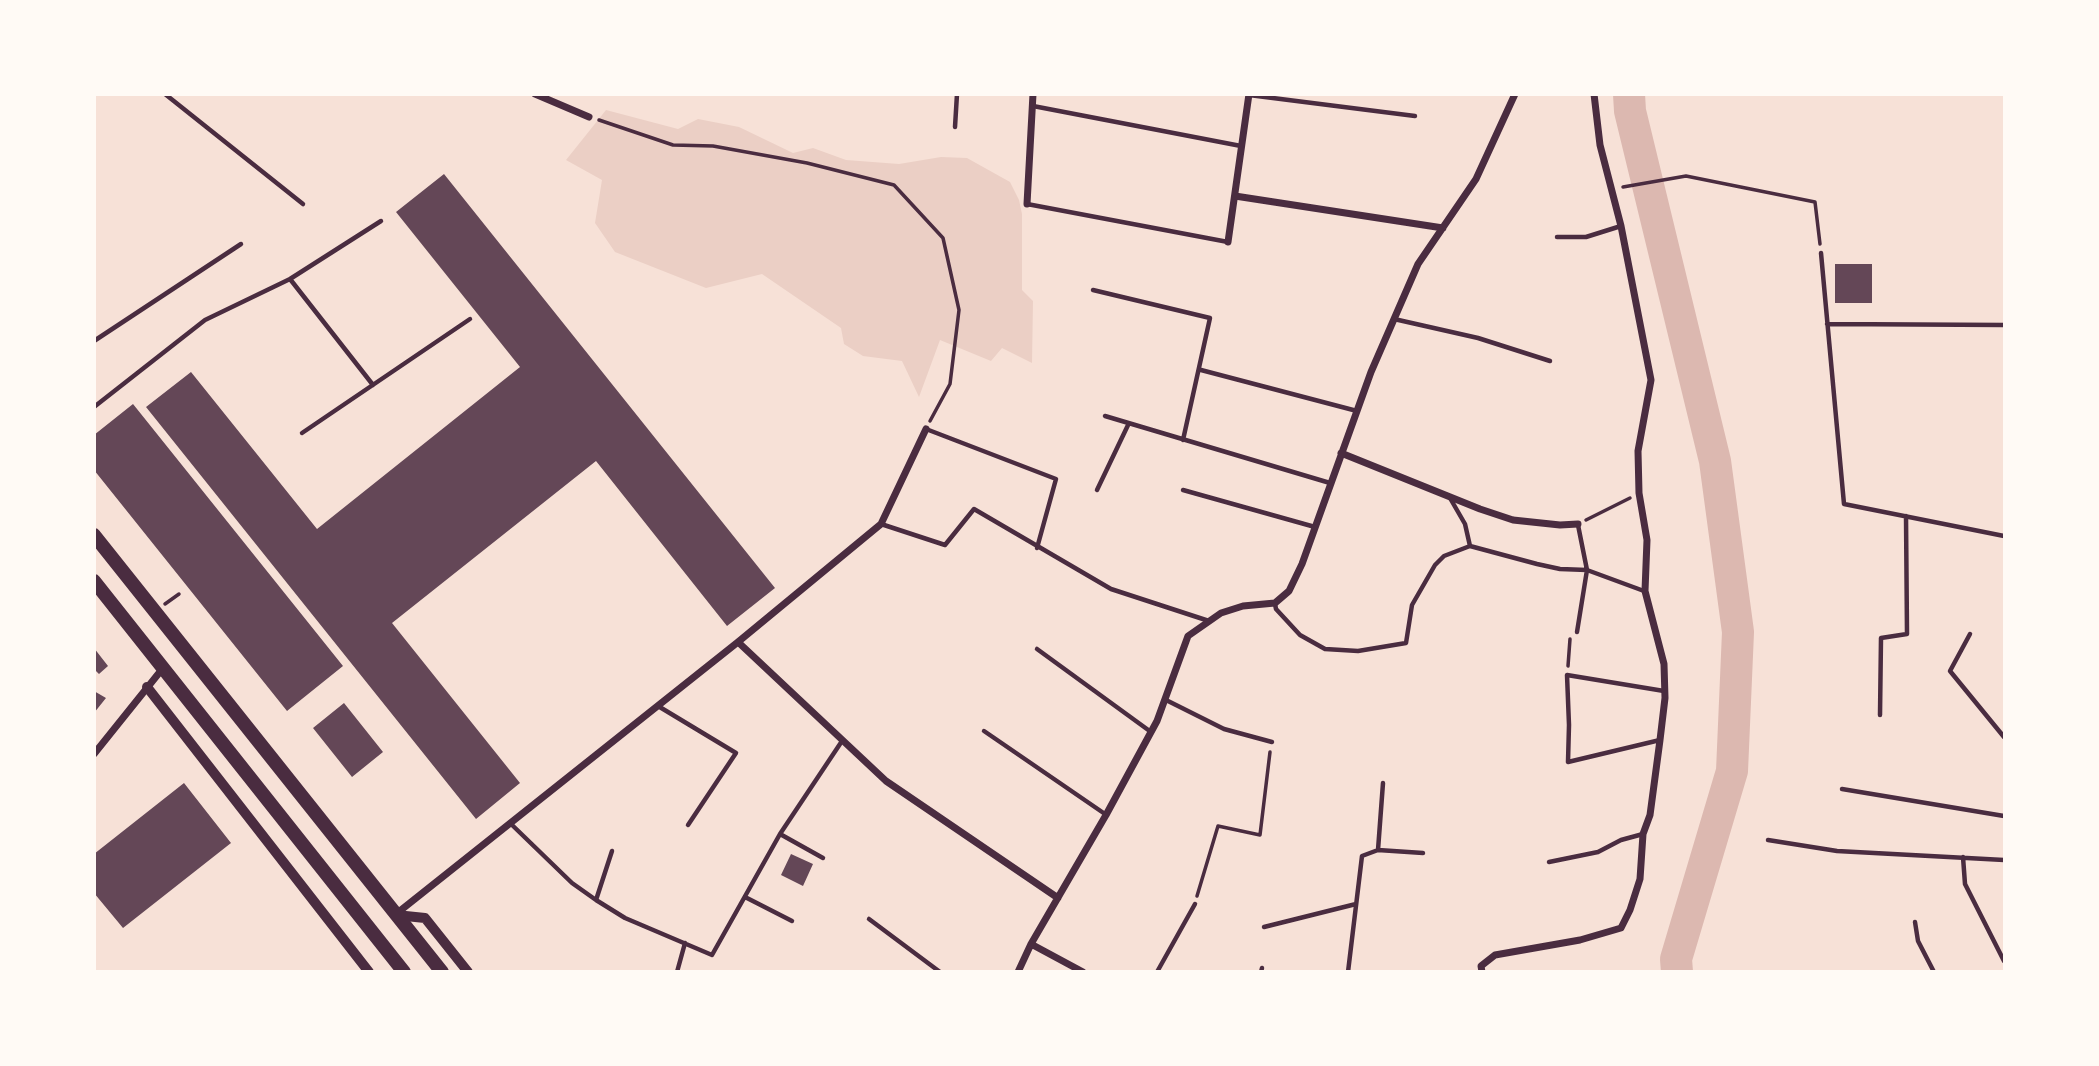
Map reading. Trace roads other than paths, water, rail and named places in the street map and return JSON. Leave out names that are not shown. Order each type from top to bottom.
[{"type":"main road","points":[[94,535],[442,971]]},
{"type":"main road","points":[[94,581],[404,971]]},
{"type":"street","points":[[535,94],[589,117]]},
{"type":"street","points":[[1027,204],[1033,94]]},
{"type":"street","points":[[1228,242],[1249,94]]},
{"type":"street","points":[[1018,971],[1151,732],[1188,636],[1221,613],[1242,606],[1275,603],[1289,591],[1302,564],[1357,411],[1418,264],[1476,179],[1515,94]]},
{"type":"street","points":[[1482,971],[1481,966],[1495,955],[1580,940],[1620,928],[1630,910],[1640,879],[1643,834],[1650,815],[1660,740],[1665,691],[1664,664],[1645,591],[1647,540],[1639,494],[1638,451],[1651,380],[1621,226],[1600,145],[1594,94]]},
{"type":"street","points":[[1235,195],[1443,228]]},
{"type":"street","points":[[396,915],[509,822],[738,642],[881,524],[926,429]]},
{"type":"street","points":[[1341,453],[1513,520],[1560,525],[1578,524]]},
{"type":"street","points":[[738,642],[886,781],[1058,898]]},
{"type":"street","points":[[94,754],[163,668]]},
{"type":"street","points":[[147,687],[369,971]]},
{"type":"street","points":[[396,915],[425,918],[468,971]]},
{"type":"street","points":[[1031,944],[1083,971]]},
{"type":"lane","points":[[165,94],[303,204]]},
{"type":"lane","points":[[955,127],[957,94]]},
{"type":"lane","points":[[1249,94],[1415,116]]},
{"type":"lane","points":[[1032,106],[1242,146]]},
{"type":"lane","points":[[1027,204],[1228,242]]},
{"type":"lane","points":[[94,407],[205,320],[290,279],[380,221]]},
{"type":"lane","points":[[1557,237],[1586,237],[1621,226]]},
{"type":"lane","points":[[94,341],[241,244]]},
{"type":"lane","points":[[1821,253],[1844,504],[2004,536]]},
{"type":"lane","points":[[290,279],[373,385]]},
{"type":"lane","points":[[1093,290],[1210,318],[1183,440]]},
{"type":"lane","points":[[302,433],[470,319]]},
{"type":"lane","points":[[1394,319],[1478,338],[1550,360]]},
{"type":"lane","points":[[1827,324],[2004,325]]},
{"type":"lane","points":[[1200,370],[1357,411]]},
{"type":"lane","points":[[1105,416],[1330,484]]},
{"type":"lane","points":[[1097,490],[1129,424]]},
{"type":"lane","points":[[926,429],[1056,480],[1037,548]]},
{"type":"lane","points":[[1183,490],[1315,527]]},
{"type":"lane","points":[[1448,495],[1465,524],[1470,545]]},
{"type":"lane","points":[[881,524],[945,545],[974,509],[1111,589],[1209,621]]},
{"type":"lane","points":[[1880,715],[1881,638],[1907,634],[1906,516]]},
{"type":"lane","points":[[1577,632],[1587,570],[1578,524]]},
{"type":"lane","points":[[1275,603],[1276,609],[1300,635],[1325,649],[1357,651],[1406,643],[1412,605],[1434,565],[1444,555],[1470,545],[1498,555],[1560,569],[1587,570],[1645,591]]},
{"type":"lane","points":[[1970,634],[1950,671],[2004,737]]},
{"type":"lane","points":[[1037,649],[1151,732]]},
{"type":"lane","points":[[1660,740],[1567,762],[1567,675],[1665,691]]},
{"type":"lane","points":[[1165,699],[1224,729],[1272,742]]},
{"type":"lane","points":[[657,706],[736,752],[688,825]]},
{"type":"lane","points":[[984,731],[1106,815]]},
{"type":"lane","points":[[509,822],[572,883],[596,900],[625,918],[712,955],[780,834],[842,740]]},
{"type":"lane","points":[[1378,850],[1383,783]]},
{"type":"lane","points":[[1842,789],[2004,816]]},
{"type":"lane","points":[[780,834],[823,858]]},
{"type":"lane","points":[[1549,862],[1598,852],[1621,840],[1643,834]]},
{"type":"lane","points":[[1768,840],[1837,851],[2004,860]]},
{"type":"lane","points":[[1348,971],[1362,856],[1378,850],[1423,853]]},
{"type":"lane","points":[[596,900],[612,852]]},
{"type":"lane","points":[[1963,857],[1965,884],[2004,961]]},
{"type":"lane","points":[[745,897],[792,921]]},
{"type":"lane","points":[[1157,971],[1195,904]]},
{"type":"lane","points":[[1264,927],[1356,904]]},
{"type":"lane","points":[[869,919],[940,971]]},
{"type":"lane","points":[[1915,922],[1918,941],[1934,971]]},
{"type":"lane","points":[[677,971],[685,943]]},
{"type":"waterway","points":[[1629,94],[1630,111],[1715,461],[1738,632],[1732,771],[1676,959],[1677,972]]}]
